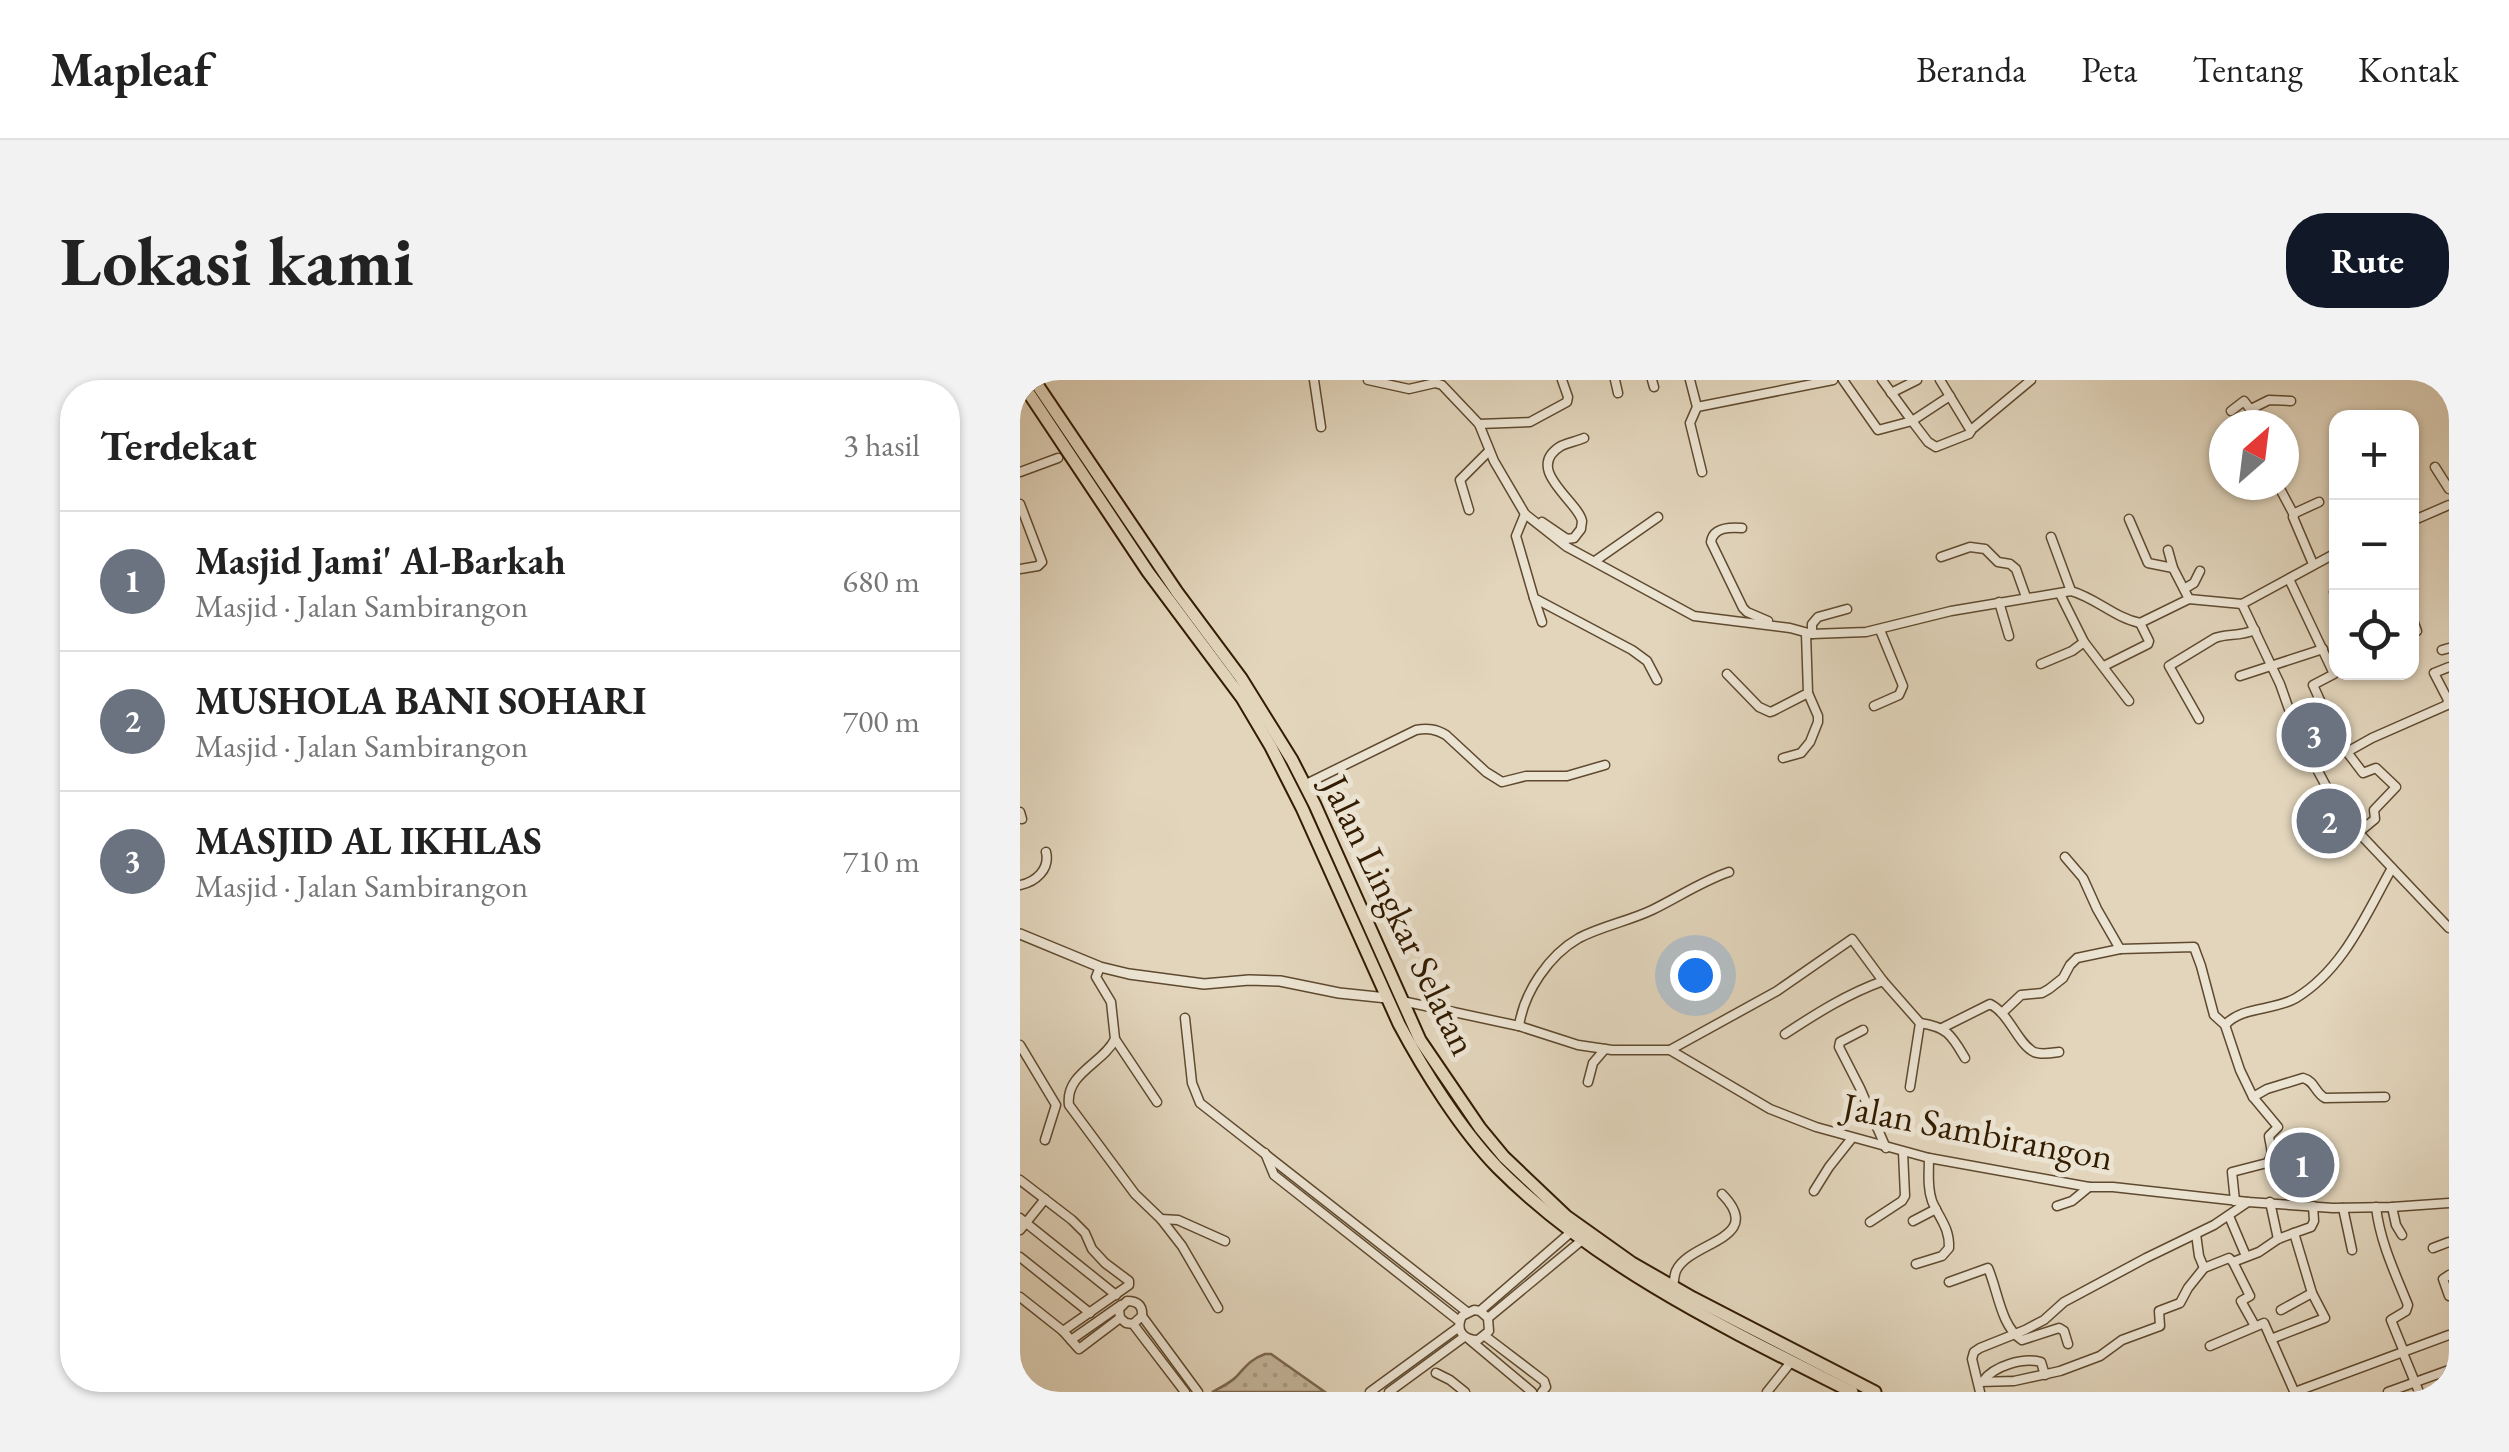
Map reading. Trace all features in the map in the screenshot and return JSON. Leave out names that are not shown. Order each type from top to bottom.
[{"type":"highway","name":"Jalan Lingkar Selatan","points":[[1020,380],[1158,586],[1242,698],[1272,747],[1420,1040],[1518,1180],[1576,1237],[1792,1362],[1852,1392]]},
{"type":"highway","name":"Jalan Lingkar Selatan","points":[[1034,380],[1176,592],[1241,678],[1304,784],[1387,998],[1414,1052],[1496,1166],[1690,1302],[1874,1392]]},
{"type":"street","points":[[1314,380],[1321,428]]},
{"type":"street","points":[[1368,380],[1409,389],[1442,383],[1478,424],[1522,510],[1557,540],[1694,616],[1809,634],[1880,630],[1951,611],[2071,592],[2088,597],[2130,622],[2140,623],[2189,599],[2242,604],[2329,556]]},
{"type":"street","points":[[1478,424],[1530,422],[1538,418],[1567,402],[1562,380]]},
{"type":"street","points":[[1615,380],[1618,394]]},
{"type":"street","points":[[1690,380],[1697,407],[1690,423],[1702,472]]},
{"type":"street","points":[[1697,407],[1833,380]]},
{"type":"street","points":[[1843,380],[1878,430],[1912,422],[1950,396]]},
{"type":"street","points":[[1882,380],[1928,442],[1936,447],[1969,434],[2031,380]]},
{"type":"street","points":[[1894,396],[1916,380]]},
{"type":"street","points":[[1940,380],[1971,430]]},
{"type":"street","points":[[2232,410],[2242,401],[2251,410],[2269,400],[2290,401]]},
{"type":"street","points":[[1522,510],[1562,537],[1574,538],[1581,529],[1580,516],[1554,483],[1550,462],[1560,446],[1584,438]]},
{"type":"street","points":[[1469,510],[1460,480],[1490,451]]},
{"type":"street","points":[[1020,472],[1058,458]]},
{"type":"street","points":[[2436,468],[2449,489]]},
{"type":"street","points":[[2286,500],[2314,564]]},
{"type":"street","points":[[2294,515],[2319,502]]},
{"type":"street","points":[[1020,504],[1042,562],[1020,569]]},
{"type":"street","points":[[2419,518],[2449,505]]},
{"type":"street","points":[[1522,510],[1516,536],[1542,622]]},
{"type":"street","points":[[1595,561],[1658,517]]},
{"type":"street","points":[[2129,519],[2148,563],[2173,568]]},
{"type":"street","points":[[1742,528],[1716,532],[1711,542],[1744,608],[1762,620],[1790,624],[1796,629]]},
{"type":"street","points":[[2051,537],[2071,592]]},
{"type":"street","points":[[1940,557],[1963,548],[1985,549],[1998,562],[2016,569],[2026,597]]},
{"type":"street","points":[[2168,550],[2189,599]]},
{"type":"street","points":[[2184,588],[2194,583],[2200,571]]},
{"type":"street","points":[[2289,579],[2329,654]]},
{"type":"street","points":[[2060,594],[2084,642],[2129,700]]},
{"type":"street","points":[[1534,598],[1632,650],[1647,660],[1658,680]]},
{"type":"street","points":[[1999,602],[2009,636]]},
{"type":"street","points":[[2242,604],[2297,732],[2341,814],[2449,928]]},
{"type":"street","points":[[1782,758],[1801,753],[1818,722],[1808,693],[1812,624],[1848,609]]},
{"type":"street","points":[[2104,666],[2148,644],[2140,623]]},
{"type":"street","points":[[1874,706],[1899,695],[1902,686],[1880,630]]},
{"type":"street","points":[[2199,718],[2169,666],[2222,635],[2236,636],[2254,630]]},
{"type":"street","points":[[2041,664],[2084,642]]},
{"type":"street","points":[[2240,676],[2325,646]]},
{"type":"street","points":[[2347,752],[2446,706],[2448,700],[2434,673],[2449,667]]},
{"type":"street","points":[[1727,674],[1759,707],[1770,712],[1808,693]]},
{"type":"street","points":[[2329,677],[2313,685],[2347,752],[2363,773],[2374,768],[2396,788],[2374,810],[2375,819],[2358,833]]},
{"type":"street","points":[[2297,732],[2328,718]]},
{"type":"street","points":[[1304,784],[1423,729],[1439,730],[1502,782],[1526,776],[1567,776],[1605,765]]},
{"type":"street","points":[[1020,884],[1038,877],[1047,862],[1046,852]]},
{"type":"street","points":[[2065,857],[2083,878],[2120,949]]},
{"type":"street","points":[[2225,1026],[2234,1017],[2285,1004],[2327,973],[2358,930],[2392,868]]},
{"type":"street","points":[[1519,1026],[1530,990],[1549,965],[1578,939],[1638,916],[1729,872]]},
{"type":"street","points":[[1020,934],[1129,974],[1204,984],[1280,981],[1387,998]]},
{"type":"street","points":[[1670,1050],[1777,990],[1852,939],[1920,1024],[1942,1028],[1966,1058]]},
{"type":"street","points":[[2002,1013],[2021,996],[2050,990],[2076,958],[2120,949],[2194,947],[2214,1015],[2225,1026],[2253,1096],[2278,1127],[2269,1136],[2272,1152],[2268,1162],[2232,1172],[2235,1200]]},
{"type":"street","points":[[1100,966],[1096,977],[1111,1002],[1115,1039],[1157,1102]]},
{"type":"street","points":[[1785,1034],[1830,1004],[1883,980]]},
{"type":"street","name":"Jalan Sambirangon","points":[[1402,1001],[1519,1026],[1578,1045],[1670,1050],[1770,1109],[1816,1127],[1928,1158],[2088,1187],[2248,1202],[2343,1208],[2449,1203]]},
{"type":"street","points":[[1942,1028],[1987,1004],[1994,1005],[2031,1049],[2059,1052]]},
{"type":"street","points":[[1185,1018],[1197,1100],[1467,1312],[1480,1311],[1550,1250],[1576,1237]]},
{"type":"street","points":[[1910,1087],[1920,1024]]},
{"type":"street","points":[[1863,1030],[1839,1044],[1886,1148]]},
{"type":"street","points":[[1115,1039],[1082,1072],[1069,1105],[1135,1194],[1182,1246],[1218,1308]]},
{"type":"street","points":[[1020,1045],[1056,1105],[1044,1140]]},
{"type":"street","points":[[1588,1082],[1595,1059],[1605,1049]]},
{"type":"street","points":[[2253,1096],[2305,1078],[2322,1097],[2384,1097]]},
{"type":"street","points":[[1814,1191],[1852,1138]]},
{"type":"street","points":[[1870,1222],[1906,1196],[1903,1152]]},
{"type":"street","points":[[1265,1153],[1274,1174],[1459,1324],[1467,1338],[1532,1392]]},
{"type":"street","points":[[1916,1264],[1942,1256],[1949,1248],[1948,1230],[1928,1188],[1928,1158]]},
{"type":"street","points":[[1020,1180],[1072,1220],[1105,1263],[1129,1281],[1116,1295],[1063,1331]]},
{"type":"street","points":[[2056,1206],[2072,1201],[2088,1187]]},
{"type":"street","points":[[1673,1287],[1676,1270],[1682,1263],[1729,1234],[1735,1226],[1730,1202],[1722,1194]]},
{"type":"street","points":[[1044,1199],[1022,1223],[1116,1295]]},
{"type":"street","points":[[1980,1385],[1972,1359],[1974,1352],[2044,1320],[2078,1294],[2196,1234],[2248,1202]]},
{"type":"street","points":[[2270,1202],[2278,1239]]},
{"type":"street","points":[[2233,1262],[2311,1227],[2313,1206]]},
{"type":"street","points":[[2376,1207],[2386,1252],[2408,1307],[2391,1319],[2417,1387]]},
{"type":"street","points":[[2392,1207],[2402,1235]]},
{"type":"street","points":[[2343,1208],[2352,1250]]},
{"type":"street","points":[[1912,1220],[1936,1209]]},
{"type":"street","points":[[2229,1216],[2246,1256]]},
{"type":"street","points":[[1161,1219],[1178,1220],[1226,1240]]},
{"type":"street","points":[[2271,1339],[2325,1318],[2312,1293],[2294,1233]]},
{"type":"street","points":[[2196,1234],[2204,1268]]},
{"type":"street","points":[[1488,1318],[1558,1260],[1576,1237]]},
{"type":"street","points":[[2433,1248],[2449,1242]]},
{"type":"street","points":[[1550,1250],[1558,1260]]},
{"type":"street","points":[[1020,1257],[1090,1313]]},
{"type":"street","points":[[1980,1385],[2045,1375],[2087,1362],[2122,1340],[2160,1326],[2159,1311],[2180,1303],[2204,1268],[2229,1258],[2250,1296],[2241,1302],[2254,1326]]},
{"type":"street","points":[[1950,1282],[1990,1269],[2013,1334],[2022,1340],[2062,1328],[2068,1344]]},
{"type":"street","points":[[2449,1275],[2443,1279],[2449,1296]]},
{"type":"street","points":[[2281,1310],[2312,1293]]},
{"type":"street","points":[[1020,1297],[1080,1349],[1120,1318]]},
{"type":"street","points":[[1071,1340],[1122,1304],[1134,1301],[1198,1392]]},
{"type":"street","points":[[1122,1304],[1120,1318],[1133,1324],[1185,1392]]},
{"type":"street","points":[[1388,1392],[1467,1338],[1478,1340],[1485,1336],[1490,1324],[1480,1311]]},
{"type":"street","points":[[1370,1392],[1459,1324],[1467,1312]]},
{"type":"street","points":[[1133,1324],[1142,1316]]},
{"type":"street","points":[[2210,1346],[2265,1324],[2294,1392],[2449,1335]]},
{"type":"street","points":[[1485,1336],[1544,1381],[1546,1387],[1542,1392]]},
{"type":"street","points":[[1980,1385],[1990,1372],[2032,1360],[2040,1362],[2045,1375]]},
{"type":"street","points":[[1767,1392],[1792,1362]]},
{"type":"street","points":[[2388,1392],[2417,1387],[2449,1370]]},
{"type":"street","points":[[1436,1373],[1465,1392]]},
{"type":"shaded area","points":[[1265,1354],[1271,1354],[1325,1392],[1212,1392]]},
{"type":"place","name":"MASJID AL IKHLAS","points":[[2314,735]]},
{"type":"place","name":"MUSHOLA BANI SOHARI","points":[[2329,821]]},
{"type":"place","name":"Masjid Jami' Al-Barkah","points":[[2302,1165]]}]
